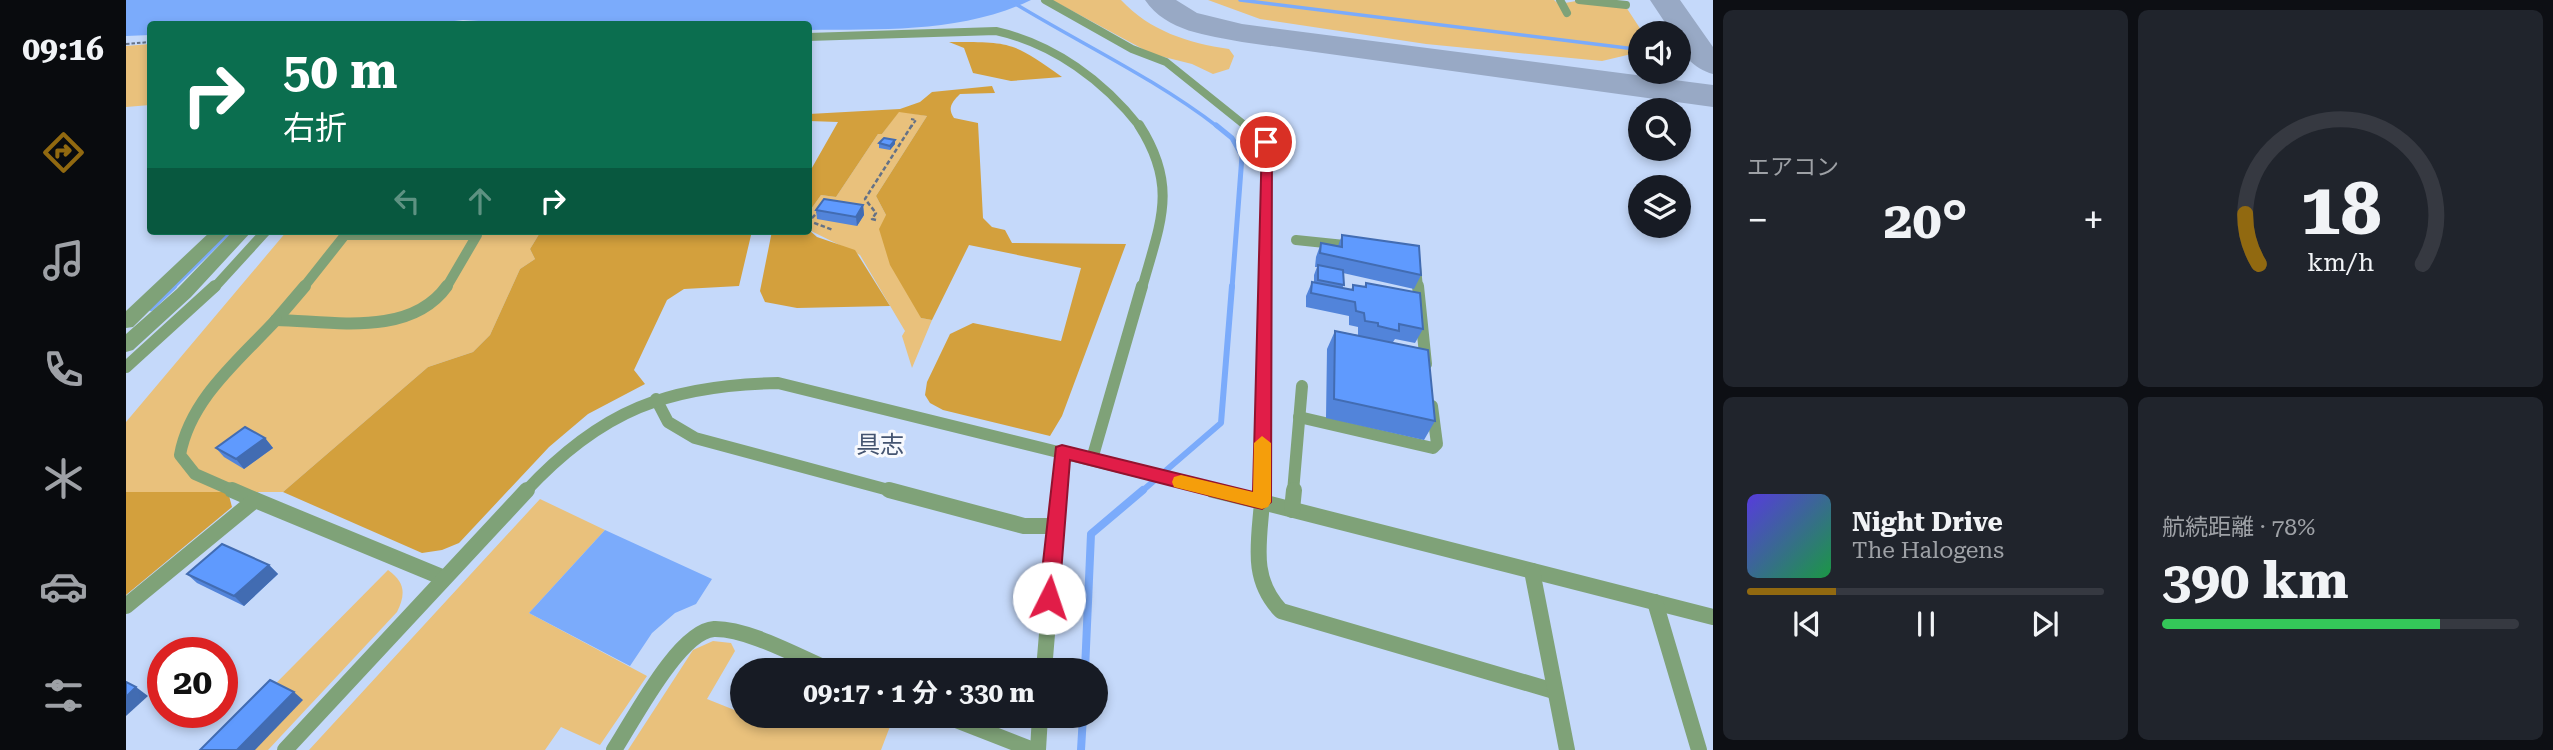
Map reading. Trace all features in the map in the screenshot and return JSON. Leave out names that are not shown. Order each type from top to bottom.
[{"type":"street","points":[[126,322],[217,235]]},
{"type":"street","points":[[126,345],[184,293],[239,235]]},
{"type":"lane","points":[[1045,0],[1132,49],[1166,62],[1266,142],[1262,502],[1257,576],[1269,601],[1281,611],[1554,691]]},
{"type":"lane","points":[[1560,0],[1567,13]]},
{"type":"lane","points":[[1579,0],[1626,5]]},
{"type":"lane","points":[[812,37],[996,32],[1021,36],[1091,79],[1119,102],[1149,141],[1163,180],[1165,207],[1092,459]]},
{"type":"lane","points":[[126,367],[207,295],[262,235]]},
{"type":"lane","points":[[276,320],[386,321],[416,315],[439,297],[477,235],[345,235],[276,320],[250,346],[193,414],[180,445],[180,455],[195,474],[444,578]]},
{"type":"lane","points":[[1296,240],[1312,248],[1366,246]]},
{"type":"lane","points":[[1414,253],[1428,372]]},
{"type":"lane","points":[[285,750],[551,464],[599,426],[656,398],[676,391],[726,383],[778,383],[1125,467],[1713,617]]},
{"type":"lane","points":[[1292,510],[1302,386]]},
{"type":"lane","points":[[1299,418],[1433,448],[1437,444],[1431,396]]},
{"type":"lane","points":[[656,398],[668,422],[695,438],[1024,526],[1054,526]]},
{"type":"lane","points":[[1045,658],[1062,452]]},
{"type":"lane","points":[[126,606],[255,500]]},
{"type":"lane","points":[[1532,571],[1566,750]]},
{"type":"lane","points":[[1655,602],[1699,750]]},
{"type":"lane","points":[[614,750],[681,648],[692,636],[704,631],[729,631],[799,658]]},
{"type":"lane","points":[[978,728],[1036,750],[1039,728]]},
{"type":"path","points":[[126,44],[147,42]]},
{"type":"path","points":[[876,220],[872,219],[876,213],[865,199],[916,120],[911,119]]},
{"type":"path","points":[[812,218],[821,210]]},
{"type":"path","points":[[812,222],[833,230]]},
{"type":"shaded area","points":[[1052,0],[1121,0],[1157,28],[1184,39],[1229,49],[1234,56],[1229,69],[1213,74],[1192,64],[1152,54]]},
{"type":"shaded area","points":[[1208,0],[1554,0],[1570,15],[1565,3],[1576,1],[1626,7],[1635,21],[1628,21],[1628,55],[1602,61],[1426,44],[1260,19]]},
{"type":"shaded area","points":[[949,42],[985,42],[1010,46],[1032,56],[1062,77],[1011,81],[973,73],[964,48]]},
{"type":"shaded area","points":[[147,44],[147,105],[126,107],[126,46]]},
{"type":"shaded area","points":[[992,86],[995,93],[960,94],[951,108],[954,118],[978,123],[983,218],[992,227],[1005,230],[1012,243],[1126,244],[1062,416],[1050,436],[943,410],[930,403],[925,395],[927,382],[950,334],[973,323],[1061,341],[1081,268],[969,245],[932,320],[921,318],[890,265],[879,229],[886,215],[876,196],[927,116],[899,112],[882,134],[878,134],[836,197],[821,195],[812,208],[812,168],[838,122],[812,121],[812,114],[900,109],[920,102],[932,92]]},
{"type":"shaded area","points":[[899,111],[927,116],[876,196],[886,215],[921,318],[932,320],[912,368],[902,336],[905,331],[860,255],[812,231],[812,208],[821,195],[836,197],[878,134],[882,134]]},
{"type":"shaded area","points":[[812,233],[817,237],[855,250],[890,306],[797,308],[765,302],[760,291],[771,235],[812,235]]},
{"type":"shaded area","points":[[284,235],[539,235],[530,249],[535,259],[520,269],[490,335],[473,352],[428,367],[283,492],[126,492],[126,422]]},
{"type":"shaded area","points":[[539,235],[751,235],[739,286],[684,289],[667,300],[634,370],[645,384],[588,414],[549,447],[459,543],[442,550],[422,553],[283,492],[428,367],[473,352],[490,335],[520,269],[535,259],[530,249]]},
{"type":"shaded area","points":[[126,492],[228,492],[232,507],[126,595]]},
{"type":"shaded area","points":[[540,499],[605,530],[529,613],[647,676],[600,745],[561,727],[545,750],[309,750]]},
{"type":"shaded area","points":[[388,570],[398,579],[403,594],[397,612],[268,750],[210,750],[232,728],[238,728],[238,722]]},
{"type":"shaded area","points":[[713,641],[731,643],[735,651],[707,699],[730,708],[730,728],[889,728],[881,750],[628,750],[693,650]]},
{"type":"water","points":[[126,0],[1031,0],[1005,11],[950,24],[894,29],[812,30],[812,21],[147,21],[147,35],[126,36]]},
{"type":"water","points":[[605,530],[712,579],[696,604],[675,613],[652,633],[630,666],[529,613]]},
{"type":"building","points":[[884,138],[895,140],[890,146],[879,143]]},
{"type":"building","points":[[824,199],[863,205],[856,217],[816,210]]},
{"type":"building","points":[[1342,235],[1419,246],[1421,275],[1320,253],[1321,243],[1342,247]]},
{"type":"building","points":[[1318,265],[1343,270],[1344,285],[1318,280]]},
{"type":"building","points":[[1312,282],[1353,290],[1353,285],[1366,287],[1366,283],[1420,293],[1423,329],[1399,324],[1399,331],[1365,321],[1364,313],[1356,311],[1355,302],[1311,293]]},
{"type":"building","points":[[1335,331],[1428,350],[1435,421],[1334,399]]},
{"type":"building","points":[[245,427],[265,438],[236,459],[216,448]]},
{"type":"building","points":[[222,544],[269,565],[234,596],[187,574]]},
{"type":"building","points":[[270,680],[294,692],[237,750],[200,750],[222,728],[238,728],[238,712]]},
{"type":"building","points":[[126,682],[136,687],[126,697]]},
{"type":"waterway","points":[[1009,0],[1142,76],[1218,127]]},
{"type":"waterway","points":[[1240,0],[1628,48]]},
{"type":"waterway","points":[[1216,125],[1232,138],[1242,156],[1232,288]]},
{"type":"waterway","points":[[172,288],[226,235]]},
{"type":"waterway","points":[[151,308],[174,286]]},
{"type":"waterway","points":[[1141,492],[1221,423],[1232,286]]},
{"type":"waterway","points":[[1086,658],[1091,534],[1143,490]]},
{"type":"waterway","points":[[1081,750],[1082,728]]},
{"type":"taxiway","points":[[1160,0],[1167,8],[1187,19],[1242,33],[1713,96]]},
{"type":"taxiway","points":[[1665,0],[1703,56],[1713,64]]},
{"type":"slow traffic","points":[[1181,482],[1262,502],[1262,443]]},
{"type":"district","name":"具志","points":[[880,445]]},
{"type":"route","points":[[1049,598],[1057,483],[1062,452],[1262,502],[1266,142]]}]
